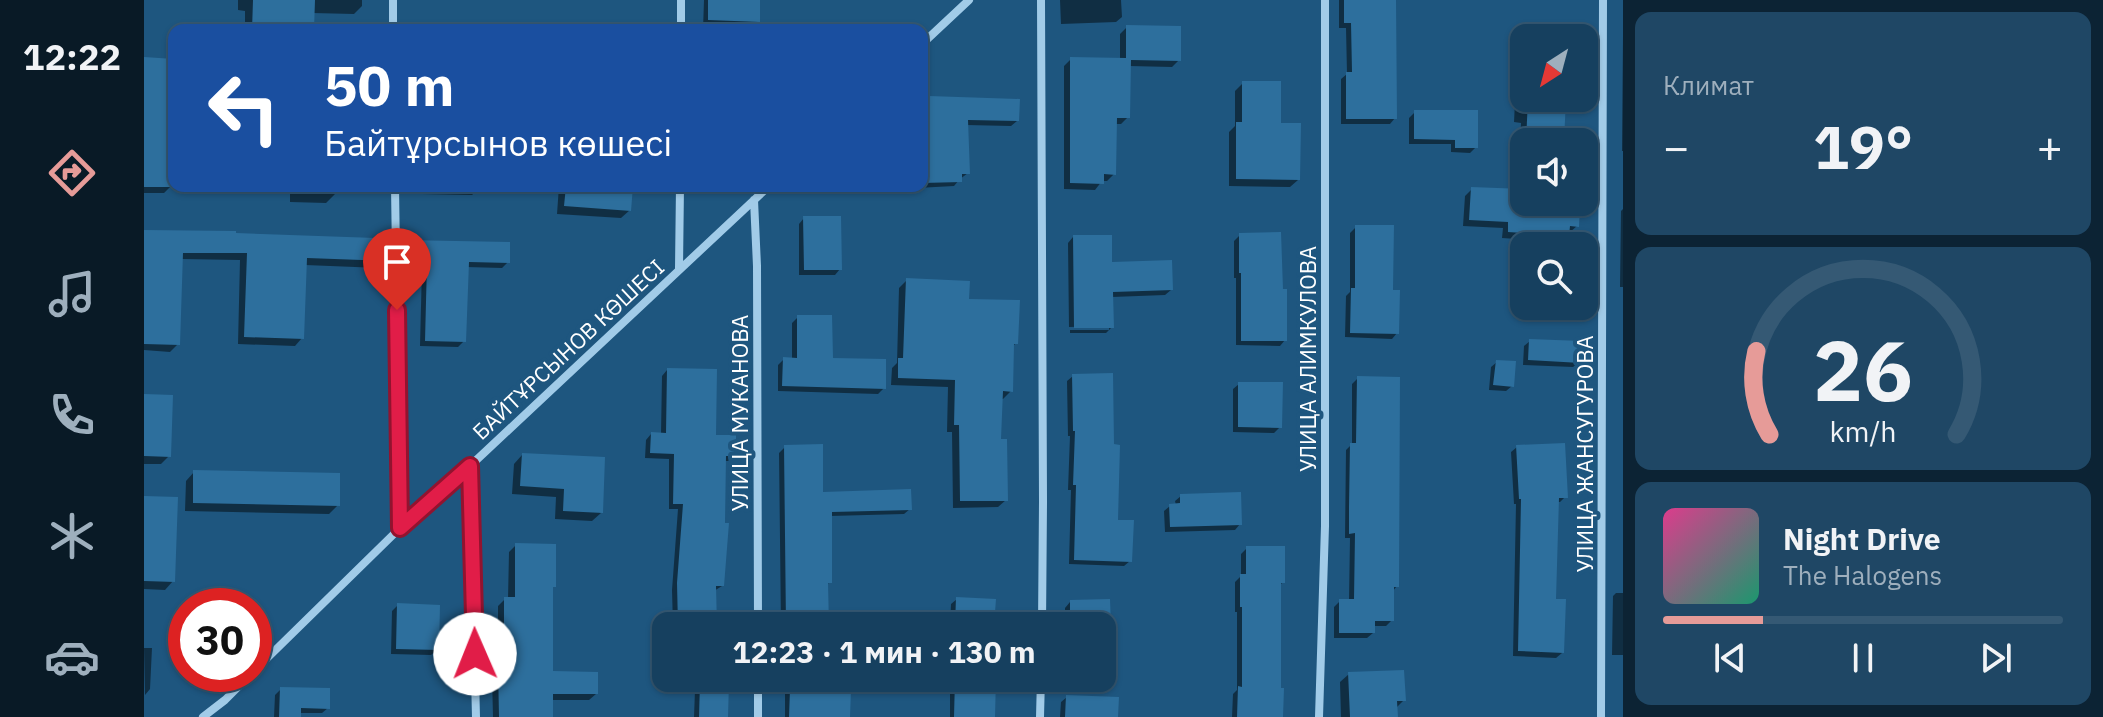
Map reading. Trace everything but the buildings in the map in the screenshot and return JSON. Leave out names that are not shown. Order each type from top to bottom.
[{"type":"street","points":[[393,0],[393,24]]},
{"type":"street","points":[[681,0],[681,24]]},
{"type":"street","points":[[928,38],[969,0]]},
{"type":"street","points":[[1041,0],[1042,612]]},
{"type":"street","name":"УЛИЦА АЛИМКУЛОВА","points":[[1319,717],[1325,526],[1325,0]]},
{"type":"street","name":"УЛИЦА ЖАНСУГУРОВА","points":[[1601,717],[1603,0]]},
{"type":"street","points":[[395,192],[400,528]]},
{"type":"street","points":[[679,268],[680,192]]},
{"type":"street","name":"БАЙТҰРСЫНОВ КӨШЕСІ","points":[[272,653],[400,528],[763,192]]},
{"type":"street","name":"УЛИЦА МУКАНОВА","points":[[754,200],[758,612]]},
{"type":"street","points":[[470,466],[476,717]]},
{"type":"street","name":"БАЙТҰРСЫНОВ КӨШЕСІ","points":[[203,717],[233,692]]},
{"type":"street","points":[[758,692],[758,717]]},
{"type":"street","points":[[1040,717],[1041,692]]},
{"type":"route","points":[[397,310],[400,528],[470,466],[475,654]]}]
